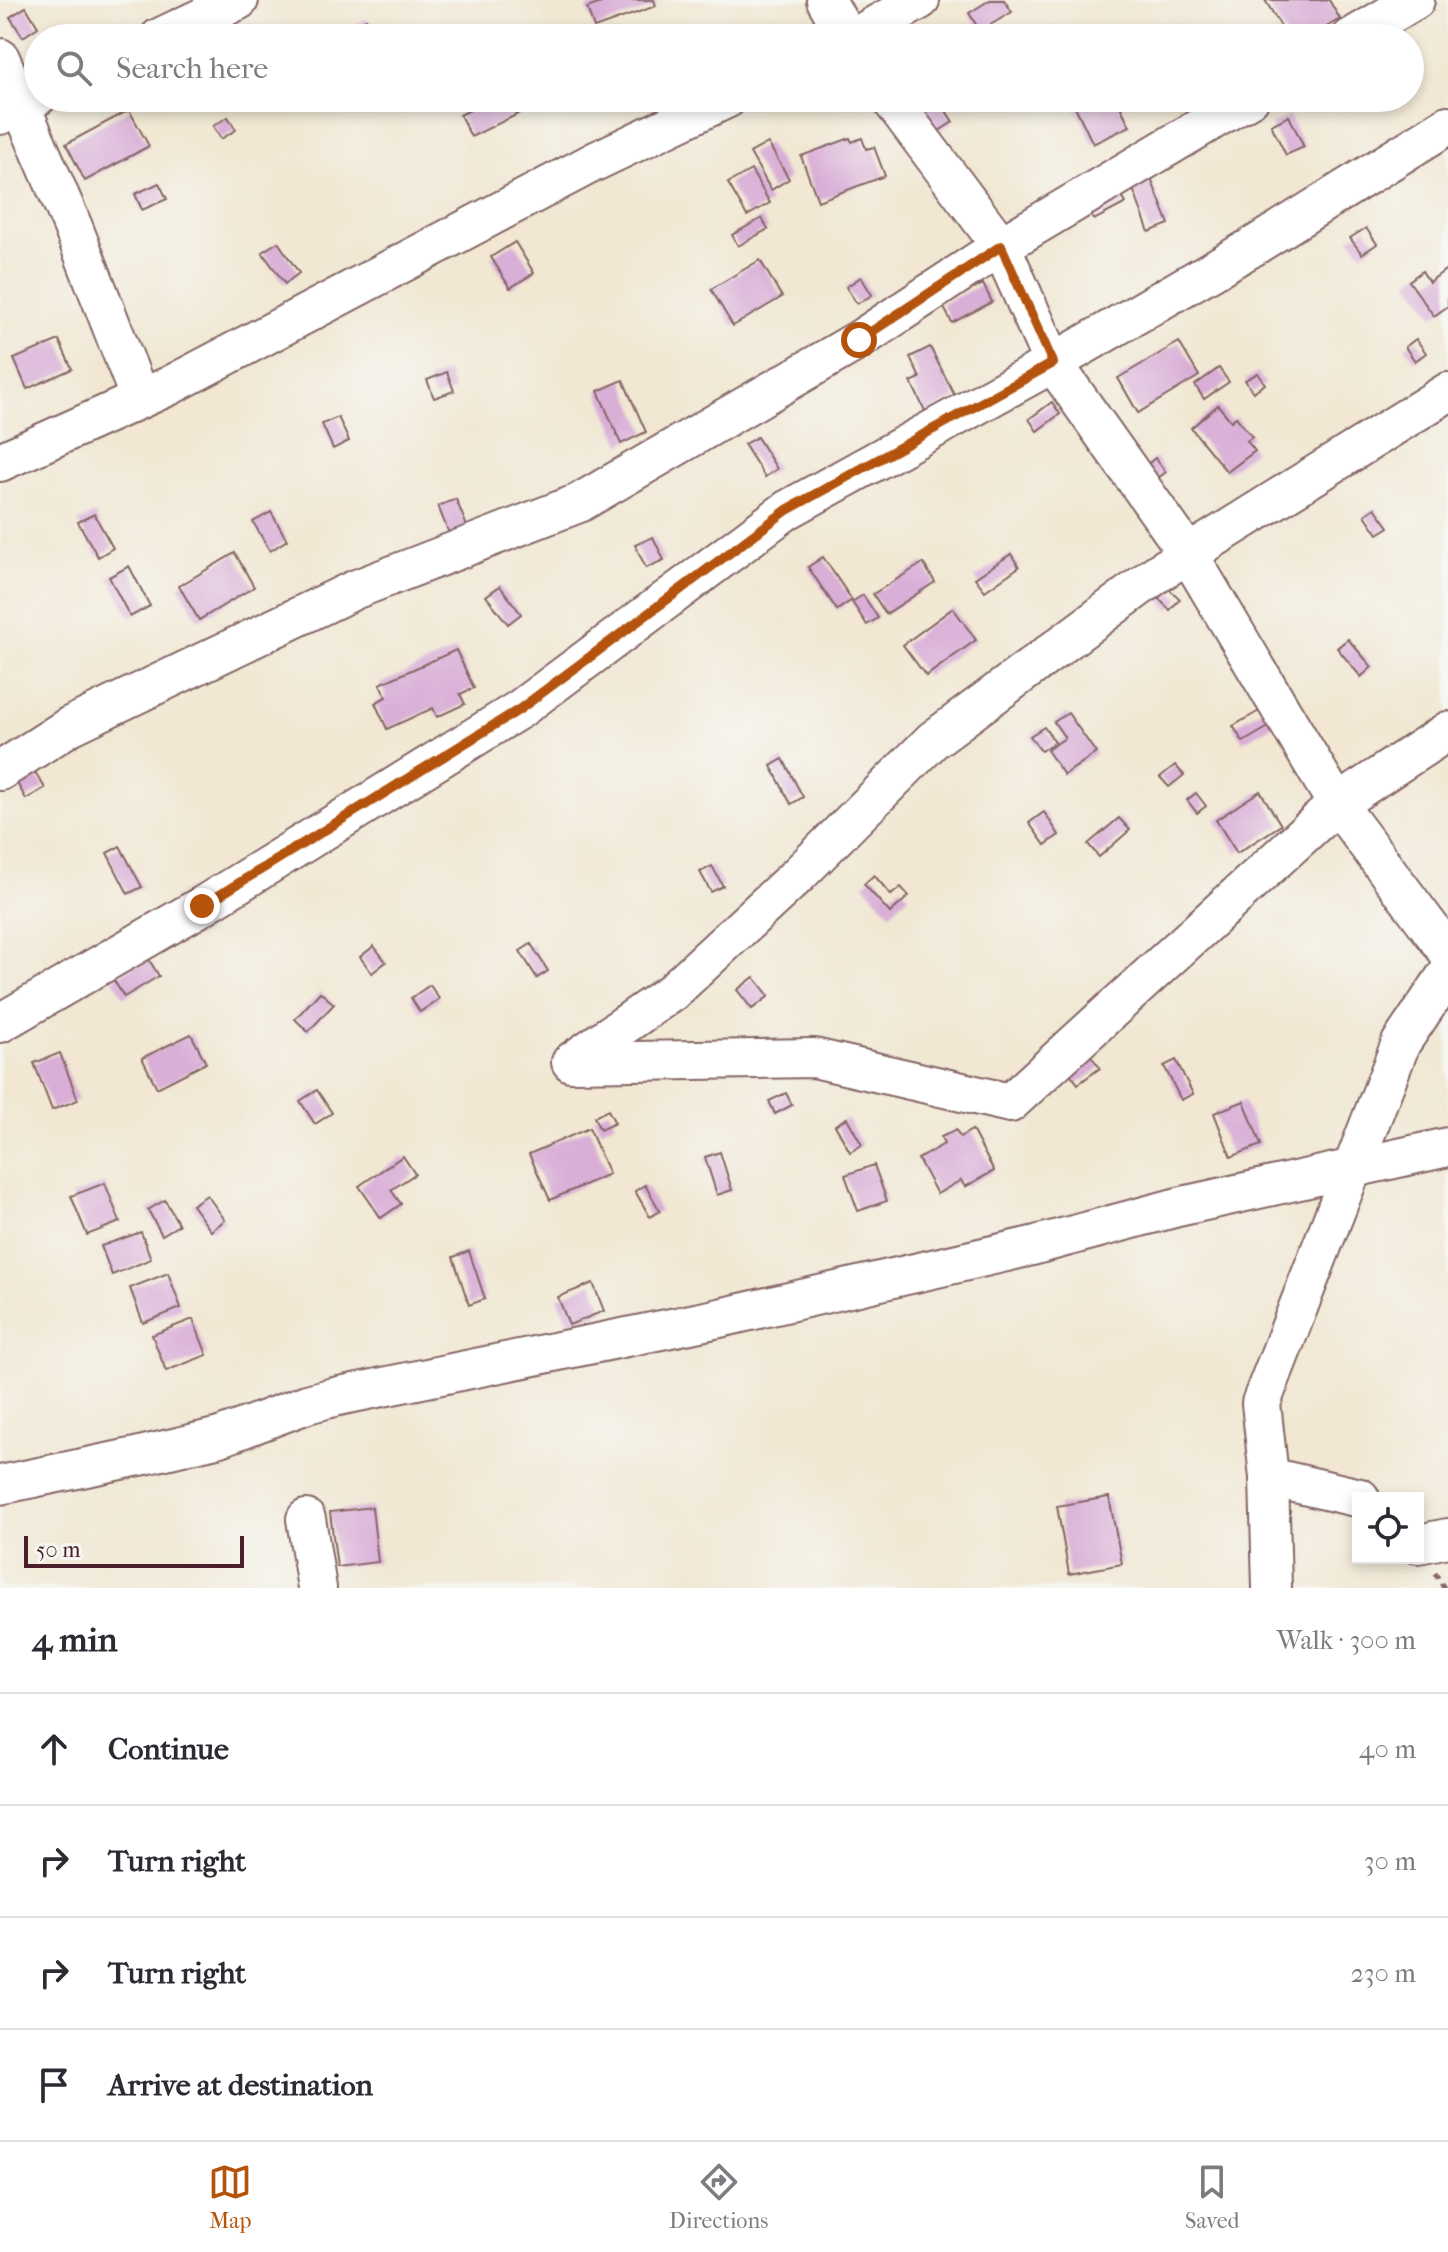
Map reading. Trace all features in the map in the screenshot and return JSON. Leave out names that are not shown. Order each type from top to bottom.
[{"type":"street","points":[[188,24],[239,0]]},
{"type":"street","points":[[826,0],[841,24]]},
{"type":"street","points":[[876,24],[920,0]]},
{"type":"street","points":[[1375,24],[1415,0]]},
{"type":"street","points":[[0,58],[73,227],[140,399]]},
{"type":"street","points":[[0,462],[196,372],[594,162],[699,112]]},
{"type":"street","points":[[900,112],[1001,246],[1053,363],[1189,555],[1337,804],[1448,952]]},
{"type":"street","points":[[0,771],[70,726],[354,590],[579,503],[859,340],[1001,246],[1226,112]]},
{"type":"street","points":[[0,1023],[202,906],[520,709],[787,510],[1053,363],[1254,246],[1448,125]]},
{"type":"street","points":[[1448,392],[1158,573],[933,740],[799,874],[672,992],[571,1062],[814,1058],[1010,1103],[1337,804],[1448,731]]},
{"type":"street","points":[[1272,1588],[1269,1477],[1261,1403],[1401,1043],[1448,973]]},
{"type":"street","points":[[0,1485],[220,1437],[334,1397],[715,1319],[1032,1246],[1178,1207],[1448,1147]]},
{"type":"street","points":[[1269,1477],[1352,1496]]},
{"type":"street","points":[[306,1519],[317,1588]]},
{"type":"street","points":[[1424,1543],[1448,1538]]},
{"type":"building","points":[[609,0],[654,0],[656,6],[605,24],[593,24],[587,8]]},
{"type":"building","points":[[990,0],[1004,0],[1012,12],[992,24],[976,24],[969,13]]},
{"type":"building","points":[[1265,0],[1329,0],[1340,19],[1331,24],[1280,24]]},
{"type":"building","points":[[26,7],[36,24],[24,24],[23,37],[10,17]]},
{"type":"building","points":[[130,112],[149,146],[85,181],[66,144]]},
{"type":"building","points":[[466,112],[522,112],[471,137],[460,115]]},
{"type":"building","points":[[916,112],[947,112],[953,122],[931,136]]},
{"type":"building","points":[[1078,112],[1123,112],[1130,126],[1093,144]]},
{"type":"building","points":[[1289,116],[1304,147],[1286,155],[1271,125]]},
{"type":"building","points":[[228,117],[236,130],[221,139],[213,126]]},
{"type":"building","points":[[850,138],[852,142],[862,138],[866,149],[874,147],[885,176],[818,201],[801,156]]},
{"type":"building","points":[[768,143],[789,179],[771,190],[750,153]]},
{"type":"building","points":[[751,170],[770,203],[747,216],[728,183]]},
{"type":"building","points":[[1151,179],[1169,224],[1149,232],[1132,186]]},
{"type":"building","points":[[159,183],[167,199],[142,210],[135,194]]},
{"type":"building","points":[[1117,188],[1126,203],[1094,220],[1086,206]]},
{"type":"building","points":[[762,218],[768,229],[738,246],[732,235]]},
{"type":"building","points":[[1366,228],[1377,244],[1362,254],[1350,238]]},
{"type":"building","points":[[278,242],[299,273],[285,284],[262,252]]},
{"type":"building","points":[[515,242],[534,273],[510,288],[491,257]]},
{"type":"building","points":[[760,260],[782,297],[733,326],[711,289]]},
{"type":"building","points":[[1448,268],[1448,306],[1434,316],[1409,281],[1422,271],[1429,282]]},
{"type":"building","points":[[861,277],[872,295],[857,304],[846,287]]},
{"type":"building","points":[[983,284],[992,302],[952,323],[942,304]]},
{"type":"building","points":[[1416,339],[1426,353],[1415,361],[1405,347]]},
{"type":"building","points":[[59,340],[72,369],[27,389],[14,359]]},
{"type":"building","points":[[1179,342],[1199,376],[1138,413],[1118,378]]},
{"type":"building","points":[[930,347],[956,398],[926,413],[911,382],[920,378],[910,357]]},
{"type":"building","points":[[1219,368],[1229,382],[1204,399],[1195,385]]},
{"type":"building","points":[[447,372],[454,391],[434,398],[427,380]]},
{"type":"building","points":[[1258,373],[1265,384],[1253,392],[1245,380]]},
{"type":"building","points":[[623,380],[646,432],[621,444],[598,391]]},
{"type":"building","points":[[1052,402],[1060,414],[1037,431],[1029,419]]},
{"type":"building","points":[[1218,405],[1231,421],[1236,417],[1252,437],[1247,441],[1255,451],[1227,472],[1191,428]]},
{"type":"building","points":[[338,417],[349,441],[333,449],[322,424]]},
{"type":"building","points":[[757,437],[777,469],[765,477],[744,444]]},
{"type":"building","points":[[1155,458],[1166,472],[1153,482],[1142,469]]},
{"type":"building","points":[[456,499],[468,529],[450,536],[438,506]]},
{"type":"building","points":[[1375,508],[1389,527],[1378,534],[1365,515]]},
{"type":"building","points":[[271,512],[287,540],[270,551],[253,522]]},
{"type":"building","points":[[94,514],[113,548],[98,557],[78,522]]},
{"type":"building","points":[[653,537],[664,560],[646,568],[635,545]]},
{"type":"building","points":[[235,553],[254,587],[199,620],[179,586]]},
{"type":"building","points":[[1011,554],[1019,567],[985,591],[975,578]]},
{"type":"building","points":[[823,557],[852,600],[837,610],[808,567]]},
{"type":"building","points":[[923,563],[935,582],[886,614],[873,594]]},
{"type":"building","points":[[129,566],[150,606],[130,617],[109,577]]},
{"type":"building","points":[[500,586],[521,614],[508,624],[486,596]]},
{"type":"building","points":[[1168,588],[1180,599],[1170,610],[1158,598]]},
{"type":"building","points":[[863,595],[878,618],[867,625],[852,602]]},
{"type":"building","points":[[953,608],[976,640],[926,676],[903,645]]},
{"type":"building","points":[[1348,639],[1372,667],[1361,677],[1337,648]]},
{"type":"building","points":[[456,650],[474,688],[460,694],[465,704],[437,717],[433,708],[387,729],[375,703],[386,697],[380,684]]},
{"type":"building","points":[[1268,706],[1277,722],[1243,742],[1233,726]]},
{"type":"building","points":[[1068,713],[1096,753],[1064,775],[1047,750],[1065,738],[1054,722]]},
{"type":"building","points":[[1044,727],[1055,742],[1041,751],[1030,736]]},
{"type":"building","points":[[783,759],[803,797],[791,804],[771,766]]},
{"type":"building","points":[[1175,765],[1184,775],[1169,787],[1160,777]]},
{"type":"building","points":[[35,772],[45,788],[26,799],[17,783]]},
{"type":"building","points":[[1260,791],[1281,825],[1237,853],[1216,820]]},
{"type":"building","points":[[1196,793],[1206,806],[1197,813],[1187,800]]},
{"type":"building","points":[[1044,812],[1059,835],[1045,845],[1029,823]]},
{"type":"building","points":[[1119,818],[1130,830],[1099,857],[1088,844]]},
{"type":"building","points":[[120,846],[142,887],[128,894],[107,853]]},
{"type":"building","points":[[712,866],[723,886],[711,892],[700,872]]},
{"type":"building","points":[[874,875],[891,895],[901,887],[909,896],[890,913],[864,884]]},
{"type":"building","points":[[531,944],[548,971],[537,978],[520,951]]},
{"type":"building","points":[[374,946],[386,962],[372,973],[360,957]]},
{"type":"building","points":[[148,958],[159,976],[124,997],[113,979]]},
{"type":"building","points":[[754,977],[769,996],[752,1009],[737,990]]},
{"type":"building","points":[[430,985],[439,999],[420,1012],[411,998]]},
{"type":"building","points":[[320,992],[334,1004],[308,1032],[295,1019]]},
{"type":"building","points":[[191,1034],[206,1063],[157,1088],[142,1058]]},
{"type":"building","points":[[60,1053],[78,1100],[52,1110],[34,1063]]},
{"type":"building","points":[[1089,1053],[1100,1068],[1078,1084],[1067,1069]]},
{"type":"building","points":[[1176,1060],[1193,1094],[1181,1100],[1164,1066]]},
{"type":"building","points":[[317,1090],[332,1113],[315,1124],[300,1101]]},
{"type":"building","points":[[786,1093],[792,1105],[775,1114],[769,1101]]},
{"type":"building","points":[[1244,1101],[1261,1145],[1231,1157],[1214,1113]]},
{"type":"building","points":[[608,1110],[615,1123],[600,1130],[594,1117]]},
{"type":"building","points":[[847,1118],[862,1145],[850,1152],[835,1125]]},
{"type":"building","points":[[589,1128],[609,1174],[550,1200],[529,1154]]},
{"type":"building","points":[[956,1130],[960,1137],[972,1130],[994,1171],[965,1187],[961,1180],[937,1194],[918,1159],[944,1144],[941,1137]]},
{"type":"building","points":[[720,1152],[732,1190],[717,1195],[705,1157]]},
{"type":"building","points":[[403,1156],[415,1174],[391,1190],[401,1204],[381,1218],[359,1186]]},
{"type":"building","points":[[874,1165],[887,1201],[858,1211],[845,1175]]},
{"type":"building","points":[[105,1183],[120,1222],[87,1235],[71,1196]]},
{"type":"building","points":[[645,1185],[660,1211],[650,1217],[635,1191]]},
{"type":"building","points":[[207,1195],[225,1220],[211,1231],[192,1205]]},
{"type":"building","points":[[165,1200],[179,1225],[162,1235],[148,1210]]},
{"type":"building","points":[[141,1232],[151,1259],[112,1275],[101,1246]]},
{"type":"building","points":[[469,1251],[485,1299],[469,1305],[453,1257]]},
{"type":"building","points":[[168,1273],[181,1308],[143,1323],[130,1288]]},
{"type":"building","points":[[593,1283],[604,1311],[569,1325],[558,1297]]},
{"type":"building","points":[[193,1319],[207,1355],[166,1371],[152,1335]]},
{"type":"building","points":[[1109,1497],[1122,1564],[1069,1574],[1057,1506]]},
{"type":"building","points":[[372,1507],[378,1562],[337,1567],[330,1512]]},
{"type":"route","points":[[202,906],[520,709],[787,510],[1053,363],[1001,246],[859,340]]}]
